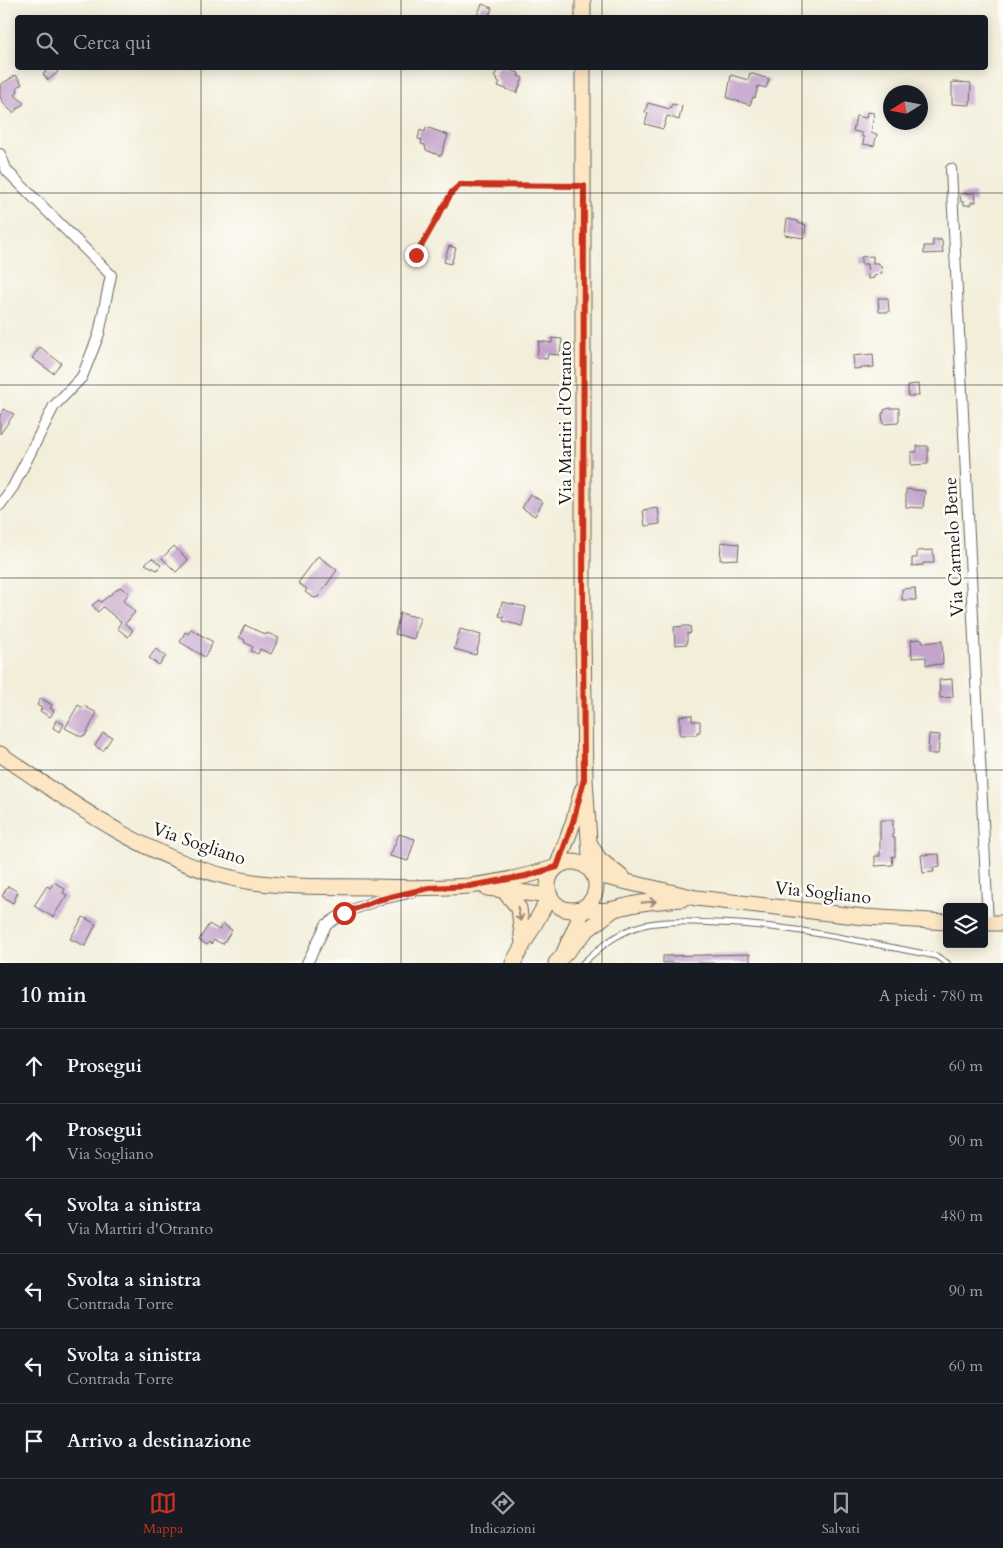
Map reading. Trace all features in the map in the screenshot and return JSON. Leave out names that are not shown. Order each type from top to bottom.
[{"type":"street","points":[[583,0],[583,15]]},
{"type":"street","name":"Via Martiri d'Otranto","points":[[583,70],[584,779],[592,873]]},
{"type":"street","points":[[0,154],[7,171],[111,275],[99,334],[82,377],[54,406],[13,487],[0,505]]},
{"type":"street","name":"Via Carmelo Bene","points":[[951,169],[992,923]]},
{"type":"street","name":"Via Sogliano","points":[[0,754],[56,792],[137,842],[181,861],[227,877],[272,884],[429,888],[470,886],[526,876],[571,862],[579,863],[592,873],[696,898],[864,917],[943,922]]},
{"type":"street","name":"Via Martiri d'Otranto","points":[[557,867],[573,822],[584,779]]},
{"type":"street","name":"Via Sogliano","points":[[590,844],[600,859],[629,883]]},
{"type":"street","points":[[513,963],[550,896],[548,881],[557,867]]},
{"type":"street","points":[[560,959],[584,908],[594,896],[596,888],[592,873]]},
{"type":"street","name":"Via Sogliano","points":[[470,886],[550,896],[554,903],[568,910],[584,908],[596,911],[612,910],[640,903],[696,898]]},
{"type":"street","points":[[307,963],[326,925],[344,913],[378,900],[429,888]]},
{"type":"street","points":[[503,890],[519,908],[523,944]]},
{"type":"street","points":[[560,959],[587,930],[612,910]]},
{"type":"lane","points":[[583,963],[600,946],[622,933],[644,925],[697,922],[733,923],[817,932],[936,956],[947,963]]},
{"type":"path","points":[[416,255],[452,192],[460,185],[584,186]]},
{"type":"building","points":[[482,4],[492,8],[489,15],[477,15]]},
{"type":"building","points":[[44,70],[56,70],[58,72],[48,80],[43,74],[46,72]]},
{"type":"building","points":[[497,70],[510,70],[519,73],[518,76],[523,78],[517,93],[498,86],[500,82],[497,81],[498,78],[494,77]]},
{"type":"building","points":[[750,73],[769,79],[766,88],[758,86],[755,98],[753,97],[750,105],[727,98],[731,75],[748,80]]},
{"type":"building","points":[[16,75],[22,84],[17,87],[18,91],[15,95],[24,103],[13,113],[0,97],[0,85]]},
{"type":"building","points":[[952,82],[971,83],[970,105],[952,104]]},
{"type":"building","points":[[648,103],[670,109],[672,104],[682,106],[679,120],[667,116],[663,129],[645,124],[648,113],[645,112]]},
{"type":"building","points":[[867,112],[874,113],[871,133],[877,134],[874,146],[863,144],[864,137],[862,137],[862,133],[853,131],[856,116],[866,118]]},
{"type":"building","points":[[426,127],[448,135],[441,156],[426,150],[425,145],[421,144],[422,140],[418,139],[420,130],[425,132]]},
{"type":"building","points":[[975,193],[976,202],[971,202],[971,205],[964,205],[964,202],[961,202],[960,194]]},
{"type":"building","points":[[787,219],[806,225],[804,238],[785,235]]},
{"type":"building","points":[[933,240],[942,240],[943,253],[924,254],[924,246],[933,246]]},
{"type":"building","points":[[449,246],[456,248],[451,264],[444,262]]},
{"type":"building","points":[[873,256],[873,263],[879,263],[882,273],[868,279],[867,264],[861,264],[861,257]]},
{"type":"building","points":[[878,298],[888,298],[889,312],[879,312]]},
{"type":"building","points":[[552,338],[562,339],[560,355],[548,354],[547,359],[537,358],[539,341],[552,343]]},
{"type":"building","points":[[40,347],[61,363],[53,373],[32,358]]},
{"type":"building","points":[[873,354],[874,367],[854,369],[853,356]]},
{"type":"building","points":[[918,384],[919,396],[908,396],[908,385]]},
{"type":"building","points":[[890,408],[899,408],[899,421],[898,423],[883,424],[882,413]]},
{"type":"building","points":[[3,409],[14,414],[0,434],[0,416]]},
{"type":"building","points":[[917,446],[928,446],[928,464],[911,465],[911,452],[917,452]]},
{"type":"building","points":[[906,489],[925,491],[923,508],[906,507]]},
{"type":"building","points":[[530,494],[543,502],[535,516],[522,508]]},
{"type":"building","points":[[658,508],[660,524],[645,526],[643,510]]},
{"type":"building","points":[[721,542],[739,544],[738,559],[720,560]]},
{"type":"building","points":[[174,546],[188,560],[176,572],[162,558]]},
{"type":"building","points":[[933,550],[934,563],[912,566],[912,558],[917,558],[917,551]]},
{"type":"building","points":[[318,556],[337,570],[318,597],[314,598],[305,592],[307,589],[298,583]]},
{"type":"building","points":[[152,558],[161,565],[157,570],[145,564]]},
{"type":"building","points":[[120,587],[129,593],[123,601],[135,612],[125,624],[133,630],[128,637],[117,628],[121,622],[103,607],[98,612],[92,605],[99,600],[101,602]]},
{"type":"building","points":[[915,588],[916,600],[902,600],[902,589]]},
{"type":"building","points":[[502,602],[526,607],[522,626],[503,621],[504,617],[499,616]]},
{"type":"building","points":[[400,613],[420,618],[414,639],[395,634]]},
{"type":"building","points":[[245,625],[266,635],[267,633],[279,638],[271,654],[260,649],[258,654],[251,651],[253,647],[239,637]]},
{"type":"building","points":[[690,626],[691,633],[687,634],[687,644],[675,645],[674,627]]},
{"type":"building","points":[[191,629],[213,642],[205,657],[180,642],[185,632],[188,634]]},
{"type":"building","points":[[460,629],[481,635],[476,655],[454,649]]},
{"type":"building","points":[[922,639],[923,643],[942,641],[943,664],[926,665],[926,657],[912,658],[911,640]]},
{"type":"building","points":[[156,649],[166,656],[159,665],[149,658]]},
{"type":"building","points":[[952,679],[953,697],[940,698],[939,680]]},
{"type":"building","points":[[41,698],[52,705],[50,708],[54,711],[50,717],[40,711],[42,708],[37,705]]},
{"type":"building","points":[[78,705],[97,713],[85,736],[83,735],[82,737],[65,728]]},
{"type":"building","points":[[692,715],[692,721],[700,721],[700,732],[697,732],[697,735],[680,735],[680,716]]},
{"type":"building","points":[[56,720],[64,724],[60,732],[53,728]]},
{"type":"building","points":[[103,733],[112,737],[103,751],[95,746]]},
{"type":"building","points":[[929,734],[940,735],[938,754],[928,754]]},
{"type":"building","points":[[880,820],[893,820],[895,857],[892,856],[893,865],[875,866],[875,856],[880,856]]},
{"type":"building","points":[[399,834],[415,839],[408,861],[390,856]]},
{"type":"building","points":[[939,854],[940,867],[933,868],[934,872],[923,873],[921,855]]},
{"type":"building","points":[[54,882],[65,889],[63,893],[67,895],[53,917],[34,906],[47,886],[50,888]]},
{"type":"building","points":[[8,886],[18,892],[13,903],[2,896]]},
{"type":"building","points":[[83,917],[96,924],[85,946],[70,939]]},
{"type":"building","points":[[209,924],[219,930],[223,924],[232,930],[223,944],[214,940],[211,944],[209,942],[207,945],[199,940]]},
{"type":"building","points":[[750,954],[750,963],[663,963],[663,956]]},
{"type":"route","points":[[344,913],[378,900],[429,888],[470,886],[526,876],[557,867],[573,822],[584,779],[584,186],[460,185],[452,192],[416,255]]}]
